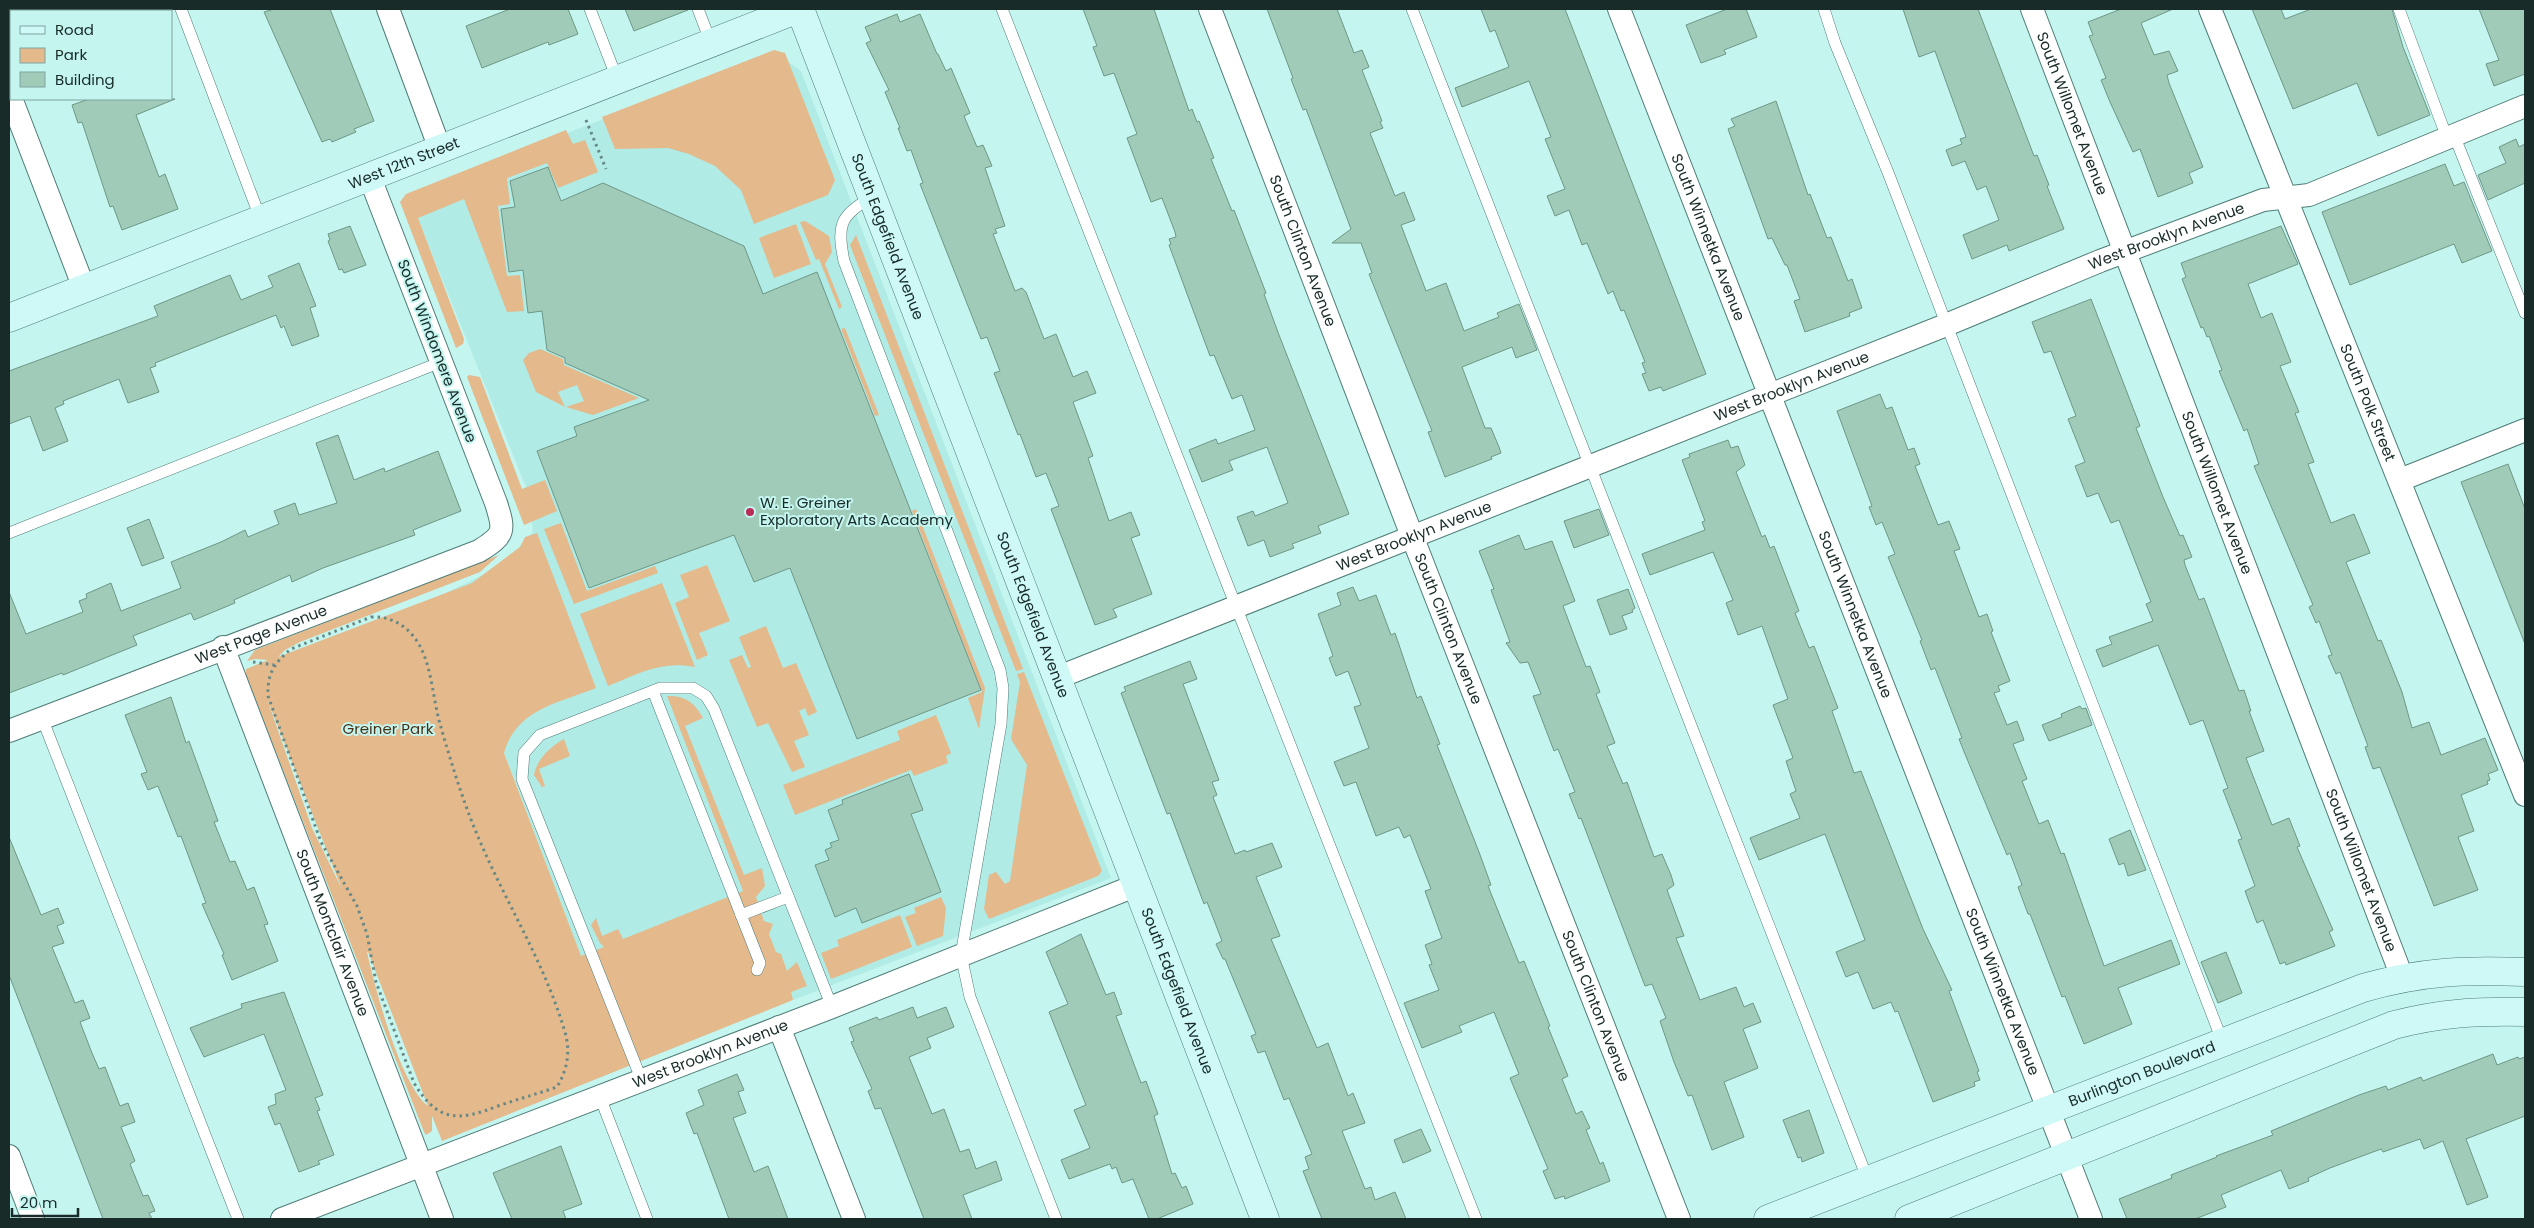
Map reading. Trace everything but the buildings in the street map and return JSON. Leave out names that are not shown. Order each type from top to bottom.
[{"type":"street","points":[[390,9],[440,149]]},
{"type":"street","name":"West 12th Street","points":[[9,318],[799,9]]},
{"type":"street","name":"South Edgefield Avenue","points":[[799,9],[1058,677],[1265,1219]]},
{"type":"street","name":"South Clinton Avenue","points":[[1210,9],[1412,536],[1680,1219]]},
{"type":"street","name":"South Winnetka Avenue","points":[[1620,9],[2090,1219]]},
{"type":"street","name":"South Willomet Avenue","points":[[2032,9],[2402,977]]},
{"type":"street","name":"South Polk Street","points":[[2210,9],[2525,794]]},
{"type":"street","points":[[12,100],[84,288]]},
{"type":"street","name":"West Brooklyn Avenue","points":[[1058,677],[2126,252],[2262,200],[2309,195],[2525,106]]},
{"type":"street","name":"South Windomere Avenue","points":[[370,178],[503,526]]},
{"type":"street","points":[[2400,480],[2525,430]]},
{"type":"street","name":"West Page Avenue","points":[[9,731],[223,647],[479,551],[498,540],[503,526]]},
{"type":"street","name":"South Montclair Avenue","points":[[223,647],[442,1219]]},
{"type":"street","name":"West Brooklyn Avenue","points":[[282,1219],[420,1164],[832,1007],[1137,884]]},
{"type":"street","name":"Burlington Boulevard","points":[[1768,1219],[2363,988],[2402,977],[2457,971],[2525,972]]},
{"type":"street","points":[[1908,1219],[2394,1025],[2430,1016],[2468,1011],[2525,1012]]},
{"type":"street","points":[[779,1027],[854,1219]]},
{"type":"street","points":[[9,1156],[33,1219]]},
{"type":"lane","points":[[181,9],[261,220]]},
{"type":"lane","points":[[590,9],[618,81]]},
{"type":"lane","points":[[698,9],[711,43]]},
{"type":"lane","points":[[1002,9],[1234,606],[1249,637],[1476,1219]]},
{"type":"lane","points":[[1412,9],[1868,1180]]},
{"type":"lane","points":[[1824,9],[1835,43],[1890,175],[2223,1043]]},
{"type":"lane","points":[[2399,9],[2525,313]]},
{"type":"lane","points":[[871,198],[856,206],[844,222],[839,235],[844,260],[1000,670],[1003,688],[1000,724],[961,955],[970,997],[1056,1219]]},
{"type":"lane","points":[[9,533],[441,362]]},
{"type":"lane","points":[[642,1081],[522,779],[524,753],[540,735],[653,690],[660,688],[693,688],[706,696],[714,709],[832,1007]]},
{"type":"lane","points":[[653,690],[760,963],[757,970]]},
{"type":"lane","points":[[42,718],[238,1219]]},
{"type":"lane","points":[[741,916],[788,897]]},
{"type":"lane","points":[[600,1097],[647,1219]]},
{"type":"path","points":[[586,120],[606,169]]},
{"type":"path","points":[[248,662],[274,665],[291,649],[371,617],[396,621],[415,638],[427,666],[439,721],[479,838],[505,896],[533,946],[565,1030],[568,1061],[557,1087],[477,1115],[456,1117],[437,1109],[422,1096],[414,1083],[378,989],[367,934],[357,906],[321,842],[268,696],[267,682],[274,665]]},
{"type":"shaded area","name":"W. E. Greiner Exploratory Arts Academy","points":[[776,53],[801,71],[1111,878],[793,1000],[752,888],[581,956],[444,594],[505,564],[533,532],[528,492],[408,194]]},
{"type":"green space","points":[[774,50],[785,53],[835,180],[828,195],[754,224],[741,190],[715,166],[689,154],[668,148],[615,149],[602,117]]},
{"type":"green space","points":[[566,130],[573,144],[585,140],[598,172],[558,188],[547,163],[507,178],[510,204],[498,206],[507,276],[520,275],[524,311],[507,312],[464,199],[418,218],[464,339],[463,344],[456,348],[400,202],[406,194]]},
{"type":"green space","points":[[805,221],[829,236],[832,252],[825,264],[842,307],[839,309],[819,259],[816,260],[800,222]]},
{"type":"green space","points":[[796,224],[811,264],[774,278],[759,238]]},
{"type":"green space","points":[[856,235],[1023,669],[1016,671],[850,245]]},
{"type":"green space","points":[[845,328],[879,415],[875,416],[841,329]]},
{"type":"green space","points":[[540,349],[563,359],[564,365],[639,398],[593,415],[566,407],[584,401],[577,385],[558,392],[565,407],[536,392],[523,360],[529,353]]},
{"type":"green space","points":[[469,375],[480,377],[522,489],[545,480],[557,511],[524,525],[467,377]]},
{"type":"green space","points":[[916,509],[985,688],[979,729],[968,698],[982,692],[912,511]]},
{"type":"green space","points":[[561,523],[587,591],[655,566],[658,573],[574,604],[544,529]]},
{"type":"green space","name":"Greiner Park","points":[[537,533],[596,688],[554,704],[529,717],[518,726],[510,738],[504,753],[581,956],[604,947],[591,925],[596,918],[602,936],[618,929],[623,939],[743,891],[667,696],[673,696],[689,701],[697,708],[703,718],[685,726],[744,875],[762,868],[765,886],[756,897],[764,921],[773,924],[769,934],[776,952],[781,954],[787,971],[797,962],[807,986],[791,992],[793,1000],[442,1141],[432,1116],[432,1131],[426,1135],[424,1132],[246,675],[246,669],[268,660],[255,659],[247,661],[255,650],[499,555],[480,572],[300,642],[285,650],[278,657],[472,583],[520,547],[525,537]],"holes":[[[266,696],[342,889],[312,828]],[[368,952],[428,1106],[418,1095],[399,1057],[382,1011]]]},
{"type":"green space","points":[[707,565],[730,621],[699,633],[708,655],[697,660],[675,603],[689,597],[680,575]]},
{"type":"green space","points":[[662,583],[695,667],[672,665],[650,669],[608,686],[580,614]]},
{"type":"green space","points":[[766,626],[783,668],[796,663],[817,712],[808,716],[805,708],[799,711],[809,735],[794,741],[805,767],[792,772],[768,723],[757,727],[729,660],[742,655],[748,668],[751,667],[739,637]]},
{"type":"green space","points":[[1024,672],[1102,871],[1098,876],[989,919],[984,909],[989,875],[996,872],[1005,884],[1010,881],[1027,765],[1011,739],[1020,682],[1017,674]]},
{"type":"green space","points":[[936,715],[951,753],[946,756],[948,763],[914,776],[911,770],[795,815],[783,785],[900,740],[897,731]]},
{"type":"green space","points":[[564,739],[570,756],[539,769],[545,786],[542,787],[534,775],[538,764],[549,750]]},
{"type":"green space","points":[[941,897],[946,908],[943,936],[917,946],[905,917],[916,913],[914,908]]},
{"type":"green space","points":[[900,915],[912,947],[831,979],[821,953],[839,946],[837,940]]},
{"type":"place","name":"W. E. Greiner Exploratory Arts Academy","points":[[750,512]]}]
